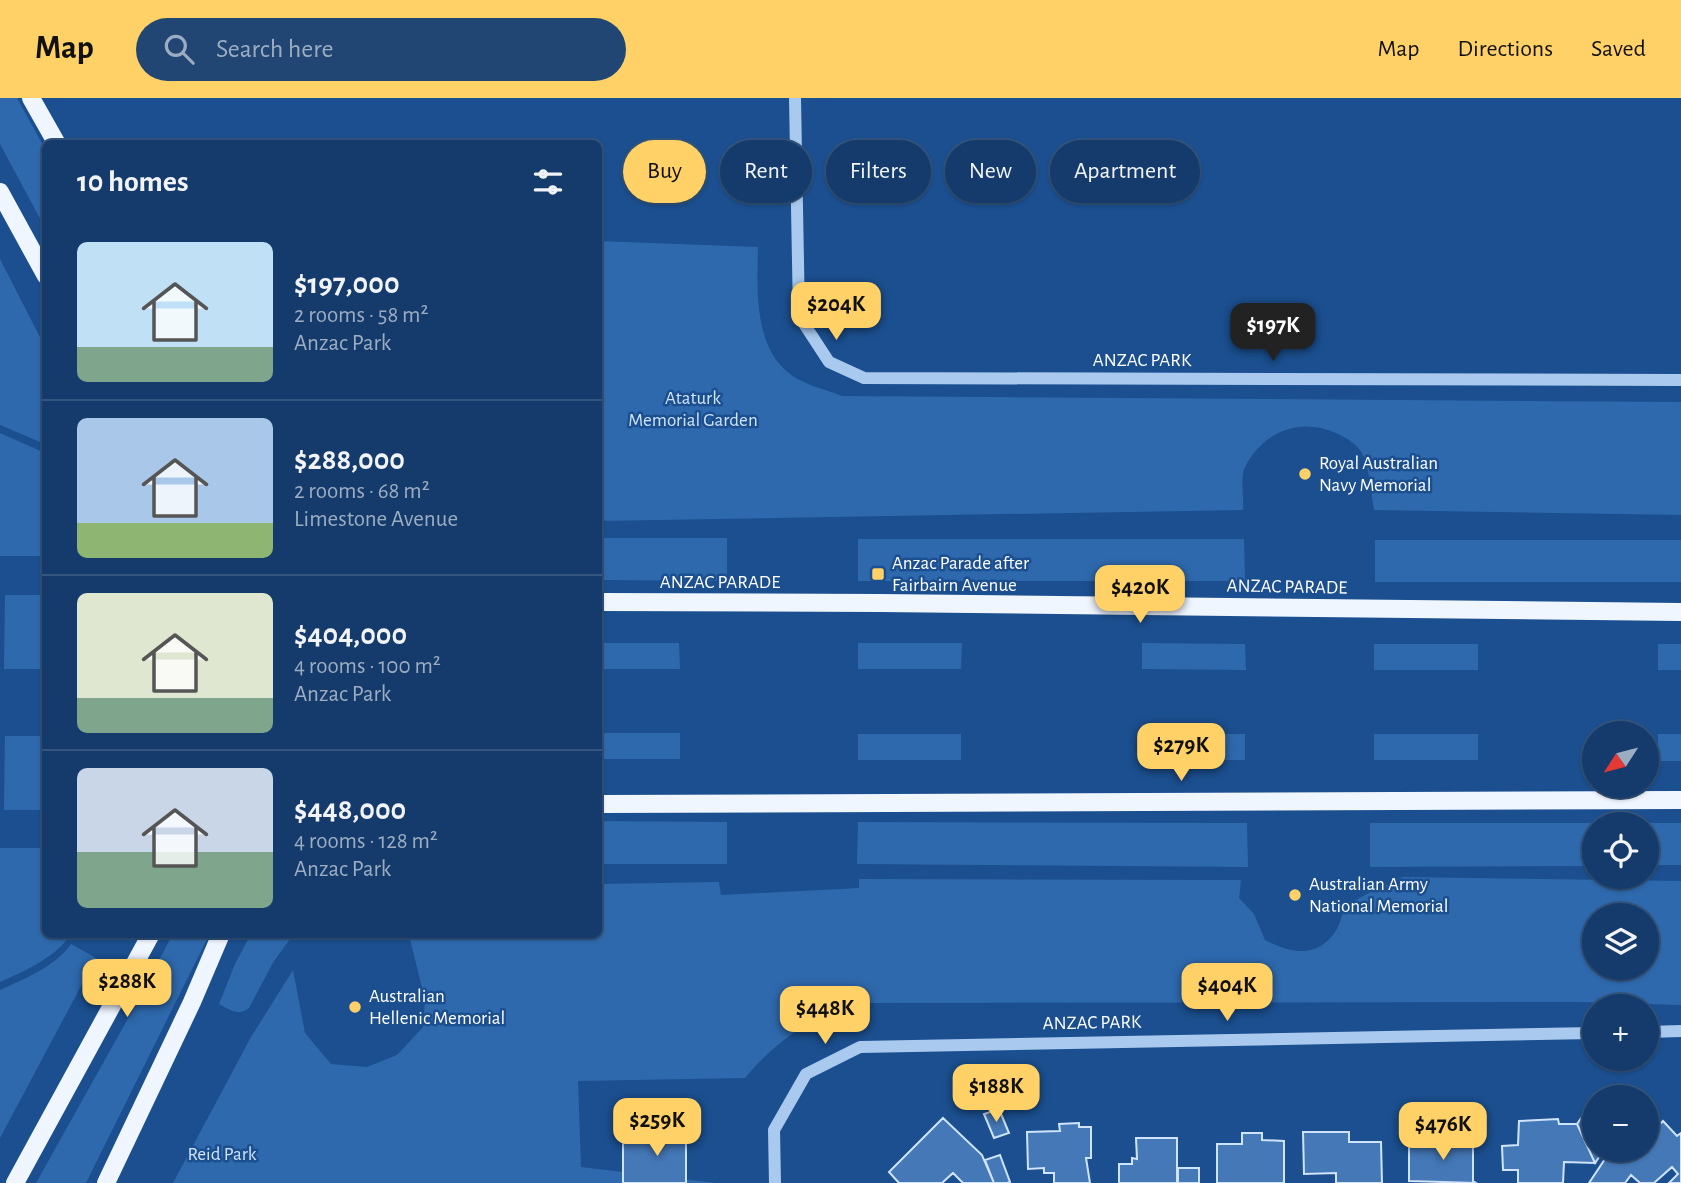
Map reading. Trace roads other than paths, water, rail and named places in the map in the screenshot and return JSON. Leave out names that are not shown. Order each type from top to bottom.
[{"type":"main road","points":[[31,98],[55,140]]},
{"type":"main road","points":[[0,192],[42,269]]},
{"type":"main road","name":"ANZAC PARADE","points":[[602,602],[1681,612]]},
{"type":"main road","points":[[602,804],[1681,800]]},
{"type":"main road","points":[[15,1183],[149,938]]},
{"type":"main road","points":[[106,1183],[219,938]]},
{"type":"street","name":"ANZAC PARK","points":[[795,98],[799,316],[829,362],[864,378],[1681,380]]},
{"type":"street","points":[[1659,1032],[1681,1031]]},
{"type":"street","name":"ANZAC PARK","points":[[775,1183],[774,1130],[806,1074],[859,1047],[1582,1033]]},
{"type":"place","name":"Royal Australian Navy Memorial","points":[[1305,474]]},
{"type":"place","name":"Anzac Parade after Fairbairn Avenue","points":[[878,574]]},
{"type":"place","name":"Australian Army National Memorial","points":[[1295,895]]},
{"type":"place","name":"Australian Hellenic Memorial","points":[[355,1007]]},
{"type":"park label","name":"Ataturk Memorial Garden","points":[[693,409]]},
{"type":"park label","name":"Reid Park","points":[[222,1154]]}]
